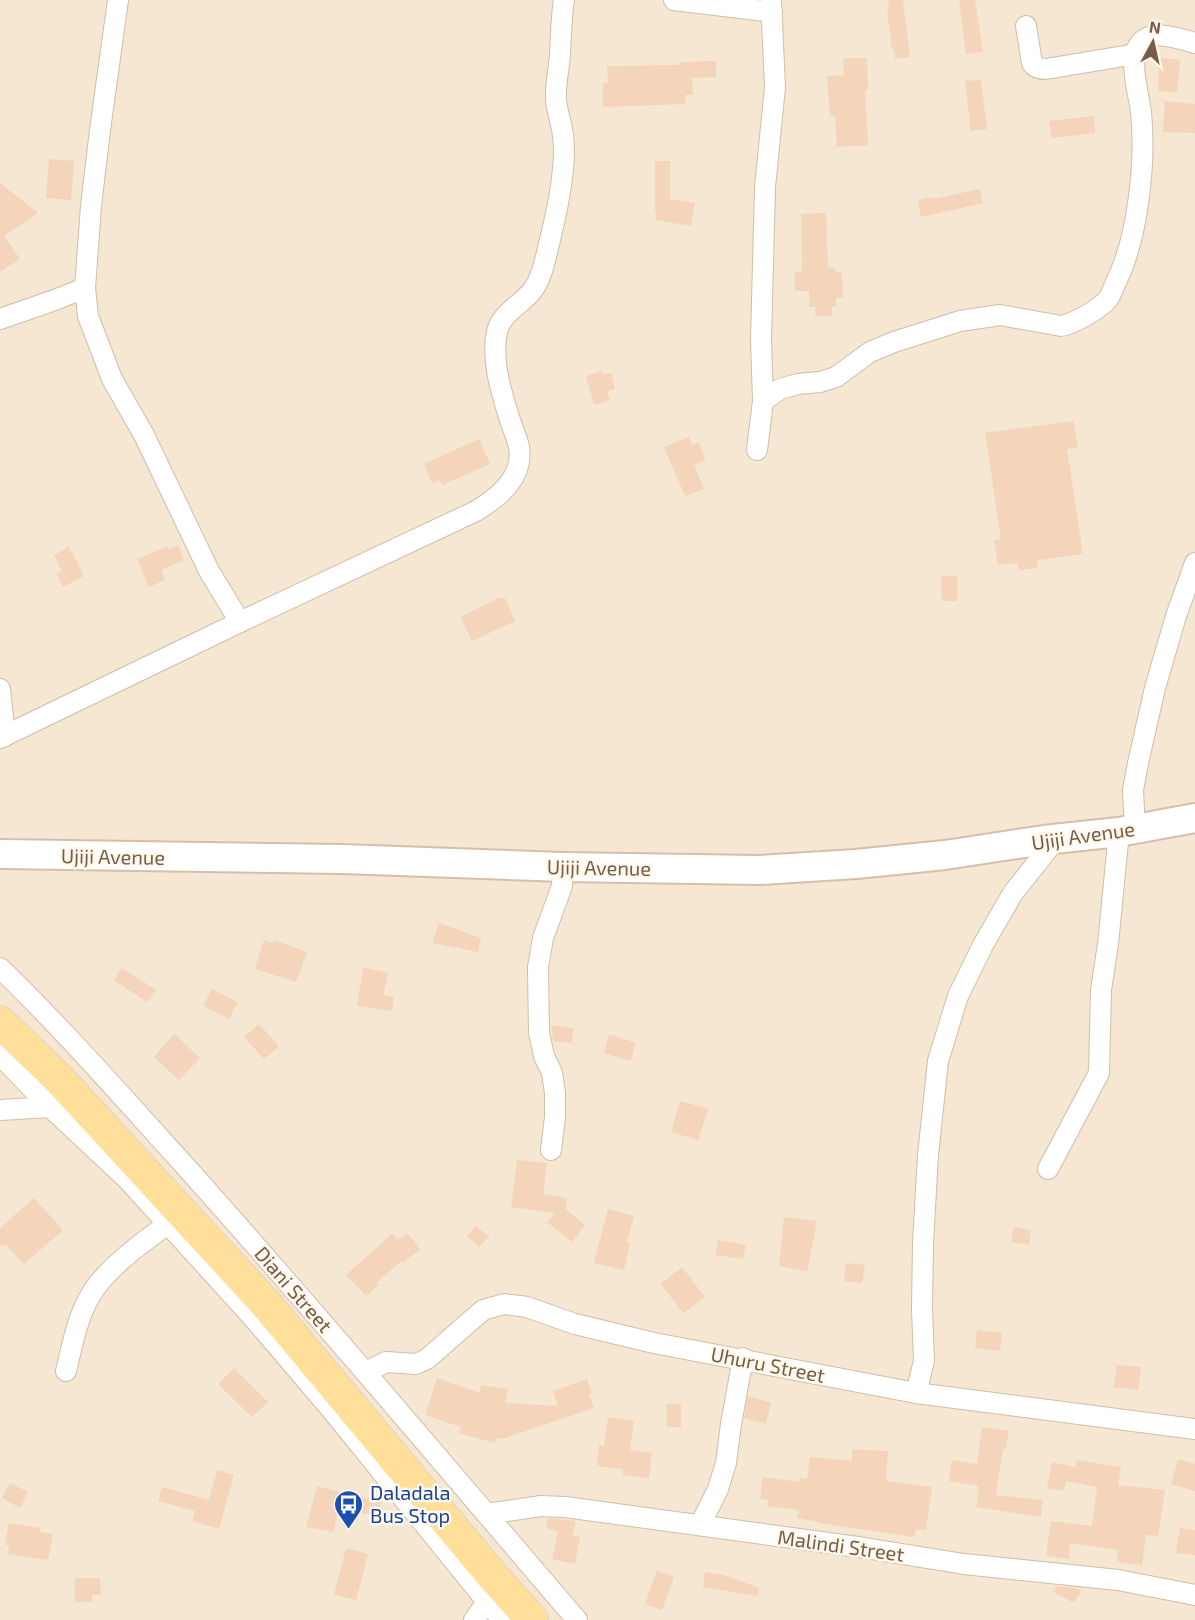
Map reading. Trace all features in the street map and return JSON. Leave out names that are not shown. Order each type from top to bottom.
[{"type":"main road","name":"Ujiji Avenue","points":[[0,854],[342,859],[563,867],[760,870],[945,855],[1127,830],[1195,818]]},
{"type":"main road","points":[[0,1022],[59,1079],[175,1219],[266,1304],[532,1620]]},
{"type":"street","points":[[118,0],[98,152],[85,288],[88,316],[111,379],[144,435],[209,571],[240,622]]},
{"type":"street","points":[[0,688],[3,737],[476,511],[498,496],[512,479],[520,456],[519,444],[509,418],[498,374],[495,350],[497,330],[504,318],[532,291],[538,281],[549,244],[564,158],[564,136],[556,98],[564,0]]},
{"type":"street","points":[[674,0],[772,6],[776,87],[765,187],[761,340],[763,401],[757,450]]},
{"type":"street","points":[[1026,26],[1032,63],[1039,69],[1136,54]]},
{"type":"street","points":[[763,401],[780,389],[836,377],[870,352],[894,342],[960,321],[1000,315],[1061,326],[1070,324],[1108,299],[1121,273],[1132,242],[1137,208],[1143,142],[1135,74],[1138,46],[1149,37],[1160,35],[1195,43]]},
{"type":"street","points":[[0,320],[85,288]]},
{"type":"street","points":[[1048,1169],[1099,1073],[1101,990],[1138,763],[1155,688],[1195,563]]},
{"type":"street","points":[[916,1393],[924,1361],[923,1243],[928,1155],[938,1061],[958,996],[983,945],[1013,893],[1056,839]]},
{"type":"street","points":[[551,1150],[555,1093],[552,1073],[544,1056],[540,1033],[538,967],[543,938],[562,886],[563,867]]},
{"type":"street","name":"Diani Street","points":[[0,968],[88,1058],[215,1199],[577,1620]]},
{"type":"street","points":[[0,1055],[50,1107],[128,1180],[175,1219],[502,1620]]},
{"type":"street","points":[[0,1110],[50,1107]]},
{"type":"street","points":[[66,1371],[76,1329],[92,1293],[115,1266],[175,1219]]},
{"type":"street","name":"Uhuru Street","points":[[366,1372],[386,1362],[416,1364],[427,1359],[483,1310],[504,1304],[527,1307],[575,1324],[654,1342],[916,1393],[1195,1429]]},
{"type":"street","points":[[700,1525],[718,1489],[726,1463],[743,1358]]},
{"type":"street","name":"Malindi Street","points":[[486,1514],[541,1506],[565,1507],[865,1548],[964,1564],[1118,1580],[1195,1595]]},
{"type":"street","points":[[474,1620],[487,1602]]},
{"type":"shaded area","points":[[0,0],[1195,0],[1195,1620],[0,1620]]},
{"type":"building","points":[[888,0],[903,0],[910,57],[895,59],[887,10],[889,9]]},
{"type":"building","points":[[959,0],[975,0],[983,52],[966,54]]},
{"type":"building","points":[[843,58],[867,58],[868,90],[865,90],[868,145],[837,147],[835,116],[830,116],[827,76],[844,75]]},
{"type":"building","points":[[1160,58],[1180,60],[1177,92],[1158,91]]},
{"type":"building","points":[[716,61],[716,77],[692,78],[693,95],[685,95],[686,104],[603,107],[603,83],[608,83],[607,66],[679,65],[679,62]]},
{"type":"building","points":[[981,80],[987,129],[971,131],[965,81]]},
{"type":"building","points":[[1165,101],[1195,104],[1195,133],[1163,132]]},
{"type":"building","points":[[1094,116],[1095,133],[1052,138],[1049,121]]},
{"type":"building","points":[[49,159],[74,161],[71,200],[46,198]]},
{"type":"building","points":[[655,161],[670,161],[670,199],[695,203],[691,226],[656,220]]},
{"type":"building","points":[[0,183],[38,213],[4,236],[20,259],[0,272]]},
{"type":"building","points":[[980,189],[983,203],[921,217],[918,200]]},
{"type":"building","points":[[826,213],[828,268],[835,268],[835,272],[842,272],[843,298],[836,298],[836,307],[832,306],[832,316],[815,316],[816,307],[809,307],[809,291],[795,291],[795,272],[802,272],[801,214]]},
{"type":"building","points":[[602,371],[603,375],[611,373],[615,389],[607,391],[610,400],[594,405],[586,376]]},
{"type":"building","points":[[1074,421],[1078,448],[1067,449],[1083,554],[1037,560],[1038,568],[1019,570],[1018,563],[998,565],[994,540],[1001,539],[985,433]]},
{"type":"building","points":[[689,437],[692,445],[698,442],[706,460],[694,465],[704,489],[685,496],[664,447]]},
{"type":"building","points":[[479,439],[490,464],[442,485],[440,480],[432,483],[424,464]]},
{"type":"building","points":[[178,545],[184,560],[161,570],[165,580],[149,587],[137,559],[168,546],[169,549]]},
{"type":"building","points":[[69,547],[84,576],[63,587],[56,574],[62,571],[54,555]]},
{"type":"building","points":[[941,576],[957,576],[957,601],[942,601]]},
{"type":"building","points":[[499,598],[505,598],[515,621],[472,641],[460,617]]},
{"type":"building","points":[[439,923],[481,938],[478,952],[432,943]]},
{"type":"building","points":[[264,940],[273,943],[274,940],[307,952],[296,982],[255,969]]},
{"type":"building","points":[[363,967],[388,973],[383,995],[394,997],[392,1011],[357,1006]]},
{"type":"building","points":[[122,968],[156,990],[147,1002],[114,980]]},
{"type":"building","points":[[212,989],[238,1002],[229,1019],[203,1006]]},
{"type":"building","points":[[259,1024],[279,1046],[264,1059],[244,1037]]},
{"type":"building","points":[[551,1025],[574,1028],[571,1043],[553,1041]]},
{"type":"building","points":[[174,1034],[200,1058],[179,1080],[154,1057]]},
{"type":"building","points":[[609,1034],[636,1043],[630,1061],[604,1053]]},
{"type":"building","points":[[680,1101],[708,1109],[698,1140],[671,1132]]},
{"type":"building","points":[[517,1160],[547,1163],[543,1194],[567,1198],[565,1209],[585,1225],[572,1242],[547,1222],[555,1213],[511,1207]]},
{"type":"building","points":[[34,1198],[63,1230],[24,1264],[6,1245],[0,1245],[0,1228]]},
{"type":"building","points":[[608,1209],[634,1216],[627,1242],[630,1243],[624,1270],[594,1263]]},
{"type":"building","points":[[784,1217],[817,1221],[807,1271],[779,1266]]},
{"type":"building","points":[[476,1226],[489,1237],[479,1247],[467,1236]]},
{"type":"building","points":[[1014,1227],[1031,1230],[1029,1245],[1011,1242]]},
{"type":"building","points":[[407,1233],[420,1249],[403,1263],[401,1261],[376,1283],[378,1285],[366,1296],[346,1275],[392,1234],[398,1240]]},
{"type":"building","points":[[718,1240],[746,1245],[743,1259],[715,1255]]},
{"type":"building","points":[[846,1263],[865,1265],[862,1283],[844,1281]]},
{"type":"building","points":[[682,1267],[705,1297],[683,1313],[661,1284]]},
{"type":"building","points":[[977,1330],[1002,1333],[1000,1351],[975,1348]]},
{"type":"building","points":[[1117,1365],[1141,1367],[1138,1390],[1114,1387]]},
{"type":"building","points":[[234,1368],[268,1402],[252,1417],[218,1384]]},
{"type":"building","points":[[437,1378],[480,1393],[481,1385],[508,1389],[505,1403],[558,1406],[553,1391],[587,1379],[594,1408],[502,1439],[496,1438],[495,1443],[459,1433],[461,1427],[425,1415]]},
{"type":"building","points":[[748,1396],[771,1403],[766,1424],[744,1418]]},
{"type":"building","points":[[666,1404],[681,1404],[681,1427],[667,1427]]},
{"type":"building","points":[[608,1417],[634,1421],[630,1450],[652,1453],[649,1478],[623,1475],[623,1469],[597,1466],[599,1445],[604,1446]]},
{"type":"building","points":[[982,1427],[1009,1431],[1006,1449],[1003,1449],[996,1495],[1043,1500],[1041,1517],[976,1507],[979,1486],[949,1481],[952,1460],[977,1464]]},
{"type":"building","points":[[852,1449],[888,1451],[886,1481],[932,1487],[926,1530],[916,1529],[914,1537],[819,1523],[797,1518],[799,1510],[767,1506],[768,1500],[760,1499],[763,1477],[799,1482],[799,1478],[807,1479],[810,1457],[852,1461]]},
{"type":"building","points":[[1178,1459],[1195,1464],[1195,1491],[1171,1484]]},
{"type":"building","points":[[1076,1460],[1121,1467],[1118,1485],[1165,1490],[1158,1536],[1146,1535],[1142,1565],[1117,1562],[1118,1550],[1070,1543],[1069,1559],[1046,1556],[1051,1521],[1092,1526],[1097,1487],[1066,1481],[1064,1491],[1047,1488],[1052,1462],[1075,1467]]},
{"type":"building","points":[[217,1470],[234,1475],[219,1529],[192,1521],[195,1511],[158,1501],[162,1487],[209,1500]]},
{"type":"building","points":[[10,1483],[28,1492],[20,1508],[2,1498]]},
{"type":"building","points":[[317,1486],[381,1501],[379,1516],[338,1509],[334,1532],[306,1527]]},
{"type":"building","points":[[548,1518],[576,1521],[572,1536],[580,1537],[575,1564],[552,1559],[558,1531],[546,1528]]},
{"type":"building","points":[[9,1523],[41,1528],[40,1532],[53,1534],[48,1560],[8,1554],[9,1545],[5,1545]]},
{"type":"building","points":[[1180,1528],[1195,1530],[1195,1555],[1176,1553]]},
{"type":"building","points":[[346,1548],[368,1554],[356,1600],[334,1595]]},
{"type":"building","points":[[657,1570],[674,1577],[662,1610],[645,1604]]},
{"type":"building","points":[[705,1572],[724,1575],[759,1588],[757,1596],[703,1587]]},
{"type":"building","points":[[75,1578],[100,1578],[101,1595],[92,1595],[92,1602],[75,1602]]},
{"type":"building","points":[[1057,1586],[1076,1588],[1081,1591],[1074,1603],[1054,1592]]},
{"type":"place","name":"Daladala Bus Stop","points":[[349,1530]]}]
